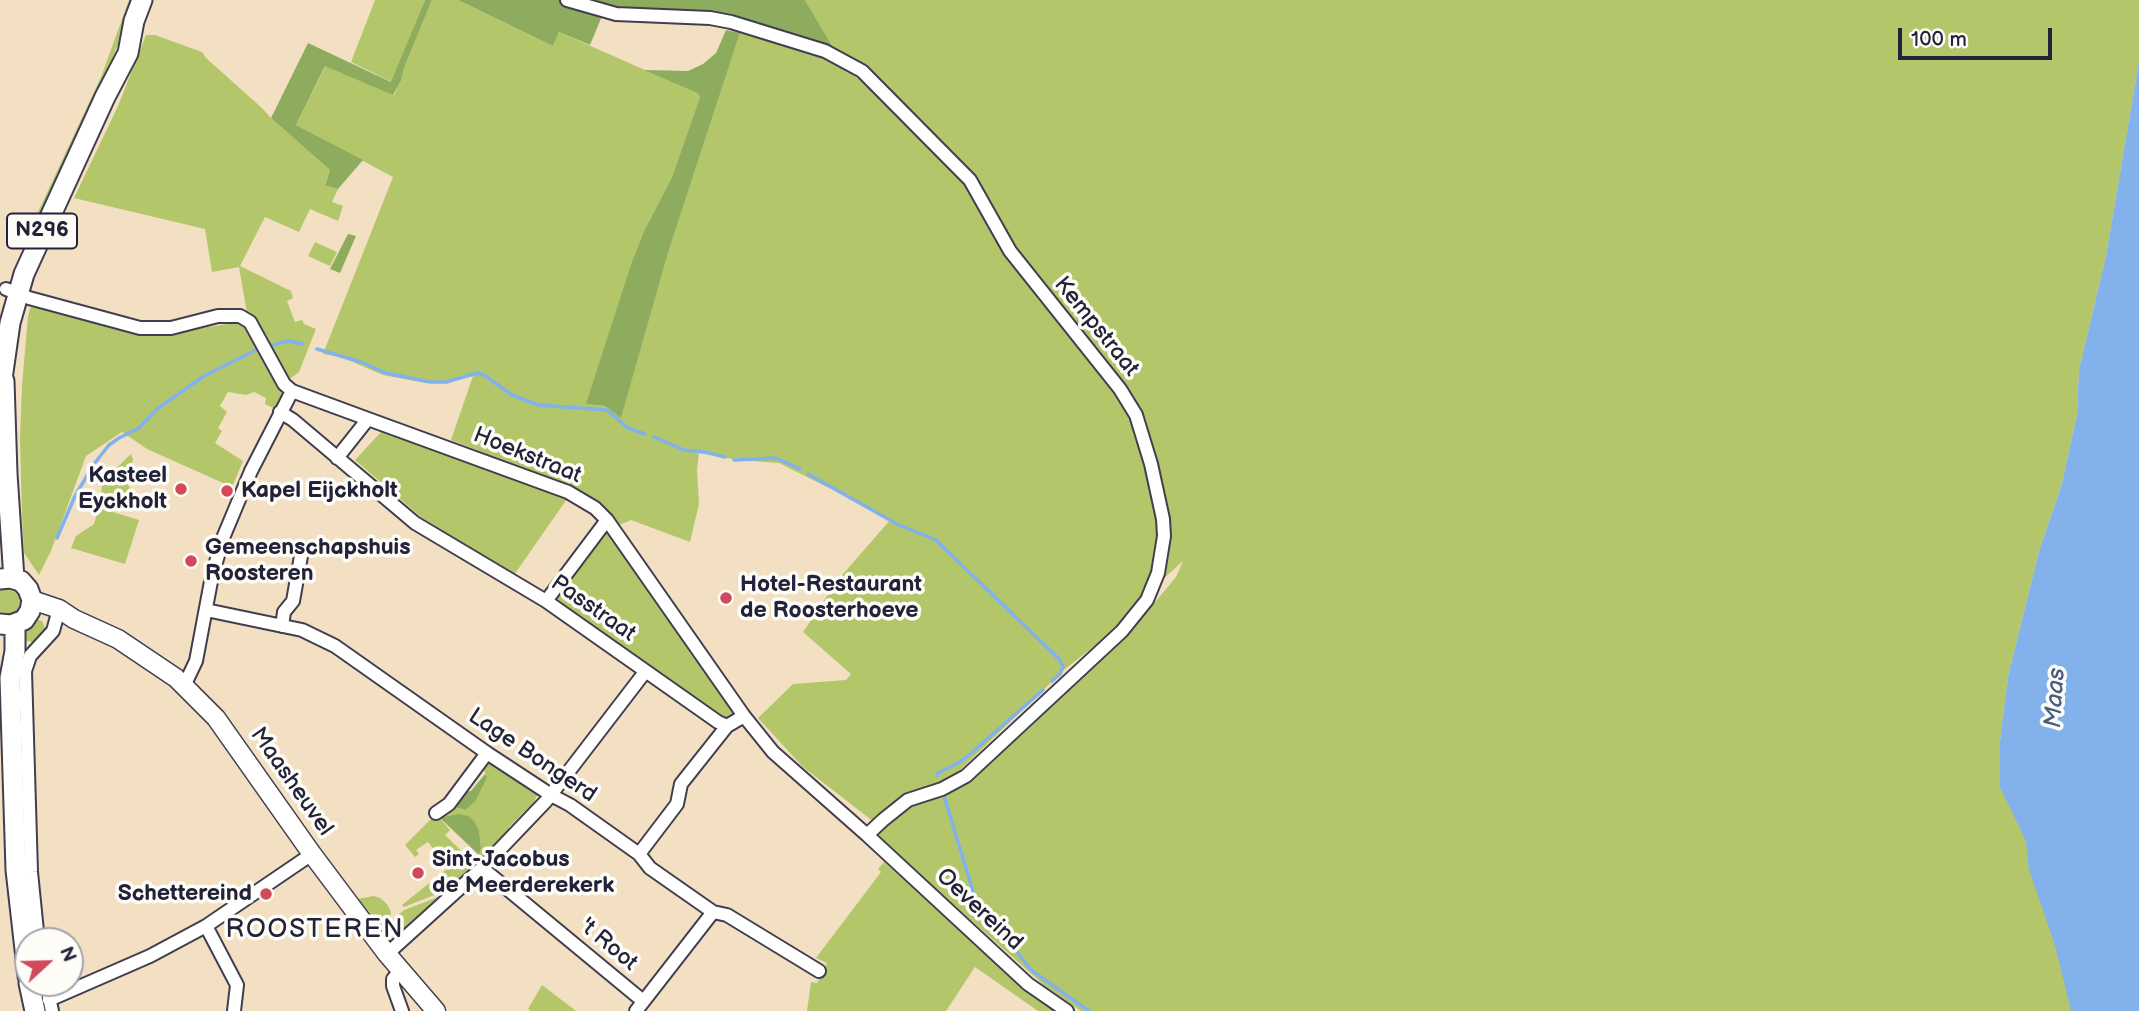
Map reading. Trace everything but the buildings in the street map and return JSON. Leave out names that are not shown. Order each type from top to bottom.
[{"type":"main road","name":"N296","points":[[0,393],[10,323],[32,253],[105,97],[110,73],[125,33],[134,21],[142,0]]},
{"type":"main road","name":"N296","points":[[4,373],[7,579],[26,586],[15,617]]},
{"type":"main road","points":[[15,617],[15,651],[10,678],[16,870],[22,927]]},
{"type":"street","name":"Kempstraat","points":[[567,0],[616,14],[710,18],[731,22],[825,51],[862,71],[970,180],[1010,251],[1115,383],[1136,415],[1154,473],[1163,519],[1164,537],[1158,573],[1147,600],[1122,631],[965,776],[942,789],[908,800],[867,835]]},
{"type":"street","points":[[18,294],[140,328],[171,328],[218,316],[240,316],[250,322],[284,384],[292,391],[251,471],[223,538],[212,576],[196,661],[184,685]]},
{"type":"street","name":"Hoekstraat","points":[[292,391],[568,492],[595,508],[607,520],[744,716]]},
{"type":"street","name":"Passtraat","points":[[280,412],[415,523],[546,601],[727,726]]},
{"type":"street","points":[[337,458],[369,419]]},
{"type":"street","points":[[546,601],[607,520]]},
{"type":"street","points":[[282,626],[284,612],[293,601],[301,556]]},
{"type":"street","name":"Lage Bongerd","points":[[206,610],[302,630],[335,646],[487,753],[639,854],[650,868],[713,912],[727,915],[819,971]]},
{"type":"street","points":[[37,927],[31,872],[25,671],[28,660],[64,615]]},
{"type":"street","name":"Maasheuvel","points":[[15,617],[64,615],[109,634],[137,650],[184,685],[216,718],[387,954],[436,1011]]},
{"type":"street","points":[[387,954],[482,868],[551,795],[645,671]]},
{"type":"street","points":[[639,854],[677,804],[681,784],[727,726],[744,716],[773,752],[867,835]]},
{"type":"street","points":[[436,813],[449,804],[487,753]]},
{"type":"street","name":"Oevereind","points":[[867,835],[1028,984],[1067,1011]]},
{"type":"street","points":[[45,1007],[206,926],[312,854]]},
{"type":"street","name":"'t Root","points":[[482,868],[639,1006]]},
{"type":"street","points":[[639,1006],[713,912]]},
{"type":"street","points":[[206,926],[237,985],[234,1011]]},
{"type":"street","points":[[400,971],[393,979],[393,986],[402,1011]]},
{"type":"green space","points":[[129,0],[134,0],[105,79],[33,231],[29,231],[101,77]]},
{"type":"green space","points":[[375,0],[425,0],[392,82],[351,62]]},
{"type":"green space","points":[[425,0],[432,0],[393,95],[325,66],[296,125],[363,160],[338,189],[325,185],[330,170],[271,118],[308,43],[391,82]]},
{"type":"green space","points":[[432,0],[458,0],[553,46],[559,32],[697,93],[700,97],[672,177],[632,261],[587,404],[605,406],[621,417],[669,250],[740,33],[820,56],[839,64],[866,85],[971,187],[1129,408],[1155,492],[1159,547],[1147,593],[1115,630],[1065,669],[958,772],[945,781],[910,794],[874,822],[803,767],[758,718],[793,684],[846,680],[851,674],[803,632],[837,581],[891,519],[779,463],[738,460],[699,453],[699,504],[690,542],[631,520],[619,525],[584,493],[451,440],[473,376],[443,383],[426,383],[383,375],[341,357],[323,354],[393,177],[296,125],[326,65],[394,95]]},
{"type":"green space","points":[[458,0],[805,0],[834,49],[724,16],[602,16],[590,45],[559,32],[553,46]]},
{"type":"green space","points":[[805,0],[2139,0],[2139,61],[2106,256],[2079,370],[2077,415],[2061,487],[2039,551],[2008,677],[2000,741],[2128,1011],[1081,1011],[1045,986],[881,840],[878,832],[917,802],[954,791],[963,785],[1099,657],[1131,631],[1176,577],[1183,561],[1160,582],[1164,559],[1140,410],[1127,388],[1024,261],[971,174],[852,59],[834,49]]},
{"type":"green space","points":[[726,30],[740,33],[669,250],[621,418],[605,406],[586,404],[632,261],[672,177],[700,97],[697,93],[644,70],[688,71],[703,64],[716,53]]},
{"type":"green space","points":[[146,35],[155,35],[202,52],[330,170],[325,184],[338,189],[332,202],[343,206],[338,221],[310,209],[299,232],[265,217],[240,266],[291,291],[293,298],[287,301],[295,322],[302,320],[304,324],[316,329],[299,372],[288,380],[247,313],[239,267],[212,272],[205,229],[74,198],[118,106]]},
{"type":"green space","points":[[348,234],[356,236],[340,273],[330,269]]},
{"type":"green space","points":[[315,242],[337,252],[330,266],[308,256]]},
{"type":"green space","points":[[31,306],[143,333],[241,322],[247,324],[282,393],[275,409],[265,404],[266,398],[254,392],[246,395],[228,392],[220,406],[227,412],[218,428],[222,431],[215,443],[243,461],[232,487],[147,449],[122,432],[86,456],[51,551],[39,575],[24,553],[22,516],[22,386]]},
{"type":"green space","points":[[389,431],[567,499],[514,575],[421,517],[355,460],[381,432]]},
{"type":"green space","points":[[131,454],[133,460],[126,482],[132,491],[129,504],[117,501],[113,512],[139,520],[125,564],[71,548],[76,536],[94,524],[101,499],[102,482]]},
{"type":"green space","points":[[608,532],[731,707],[733,713],[730,718],[726,719],[572,614],[555,597],[602,533]]},
{"type":"green space","points":[[10,587],[18,591],[21,604],[16,612],[8,615],[0,612],[0,590]]},
{"type":"green space","points":[[36,619],[42,621],[46,630],[35,643],[18,643],[19,634]]},
{"type":"green space","points":[[488,758],[538,793],[534,802],[509,827],[509,833],[478,861],[476,858],[481,847],[479,831],[440,818],[450,830],[445,835],[475,864],[447,890],[404,907],[402,905],[448,868],[428,842],[416,850],[419,854],[415,857],[405,845],[436,814],[451,806],[464,810],[486,776],[483,766]]},
{"type":"green space","points":[[485,774],[487,777],[476,800],[465,810],[451,806],[464,792],[471,791]]},
{"type":"green space","points":[[458,814],[468,816],[474,821],[479,831],[479,855],[440,818]]},
{"type":"green space","points":[[884,862],[1028,991],[1057,1011],[1038,1011],[975,967],[946,1011],[807,1011],[811,982],[817,983],[827,963],[816,958],[881,872],[878,869]]},
{"type":"green space","points":[[446,894],[396,938],[393,934],[397,916],[404,910]]},
{"type":"green space","points":[[374,896],[387,904],[391,912],[388,930],[383,934],[357,899]]},
{"type":"green space","points":[[542,985],[576,1011],[528,1009]]},
{"type":"water","name":"Maas","points":[[2139,61],[2139,1011],[2071,1011],[2054,942],[2029,870],[2026,841],[2000,787],[2000,741],[2008,677],[2039,551],[2061,487],[2077,415],[2079,370],[2106,256]]},
{"type":"waterway","points":[[268,346],[288,341],[303,344]]},
{"type":"waterway","points":[[57,538],[75,496],[109,445],[139,428],[157,409],[204,376],[258,349]]},
{"type":"waterway","points":[[317,349],[361,362],[386,373],[430,382],[446,382],[477,373],[512,395],[538,405],[607,410],[628,428],[645,434]]},
{"type":"waterway","points":[[654,437],[684,450],[725,457]]},
{"type":"waterway","points":[[734,460],[776,458],[800,469]]},
{"type":"waterway","points":[[808,474],[897,524],[936,540],[1060,660],[1063,667],[1052,681]]},
{"type":"waterway","points":[[937,776],[968,756],[1043,690]]},
{"type":"waterway","points":[[944,796],[973,891],[1000,930]]},
{"type":"waterway","points":[[1005,936],[1031,970],[1089,1011]]},
{"type":"place","name":"Kasteel Eyckholt","points":[[181,489]]},
{"type":"place","name":"Kapel Eijckholt","points":[[227,491]]},
{"type":"place","name":"Gemeenschapshuis Roosteren","points":[[191,561]]},
{"type":"place","name":"Hotel-Restaurant de Roosterhoeve","points":[[726,598]]},
{"type":"place","name":"Sint-Jacobus de Meerderekerk","points":[[418,873]]},
{"type":"place","name":"Schettereind","points":[[266,894]]},
{"type":"district","name":"ROOSTEREN","points":[[315,930]]}]
